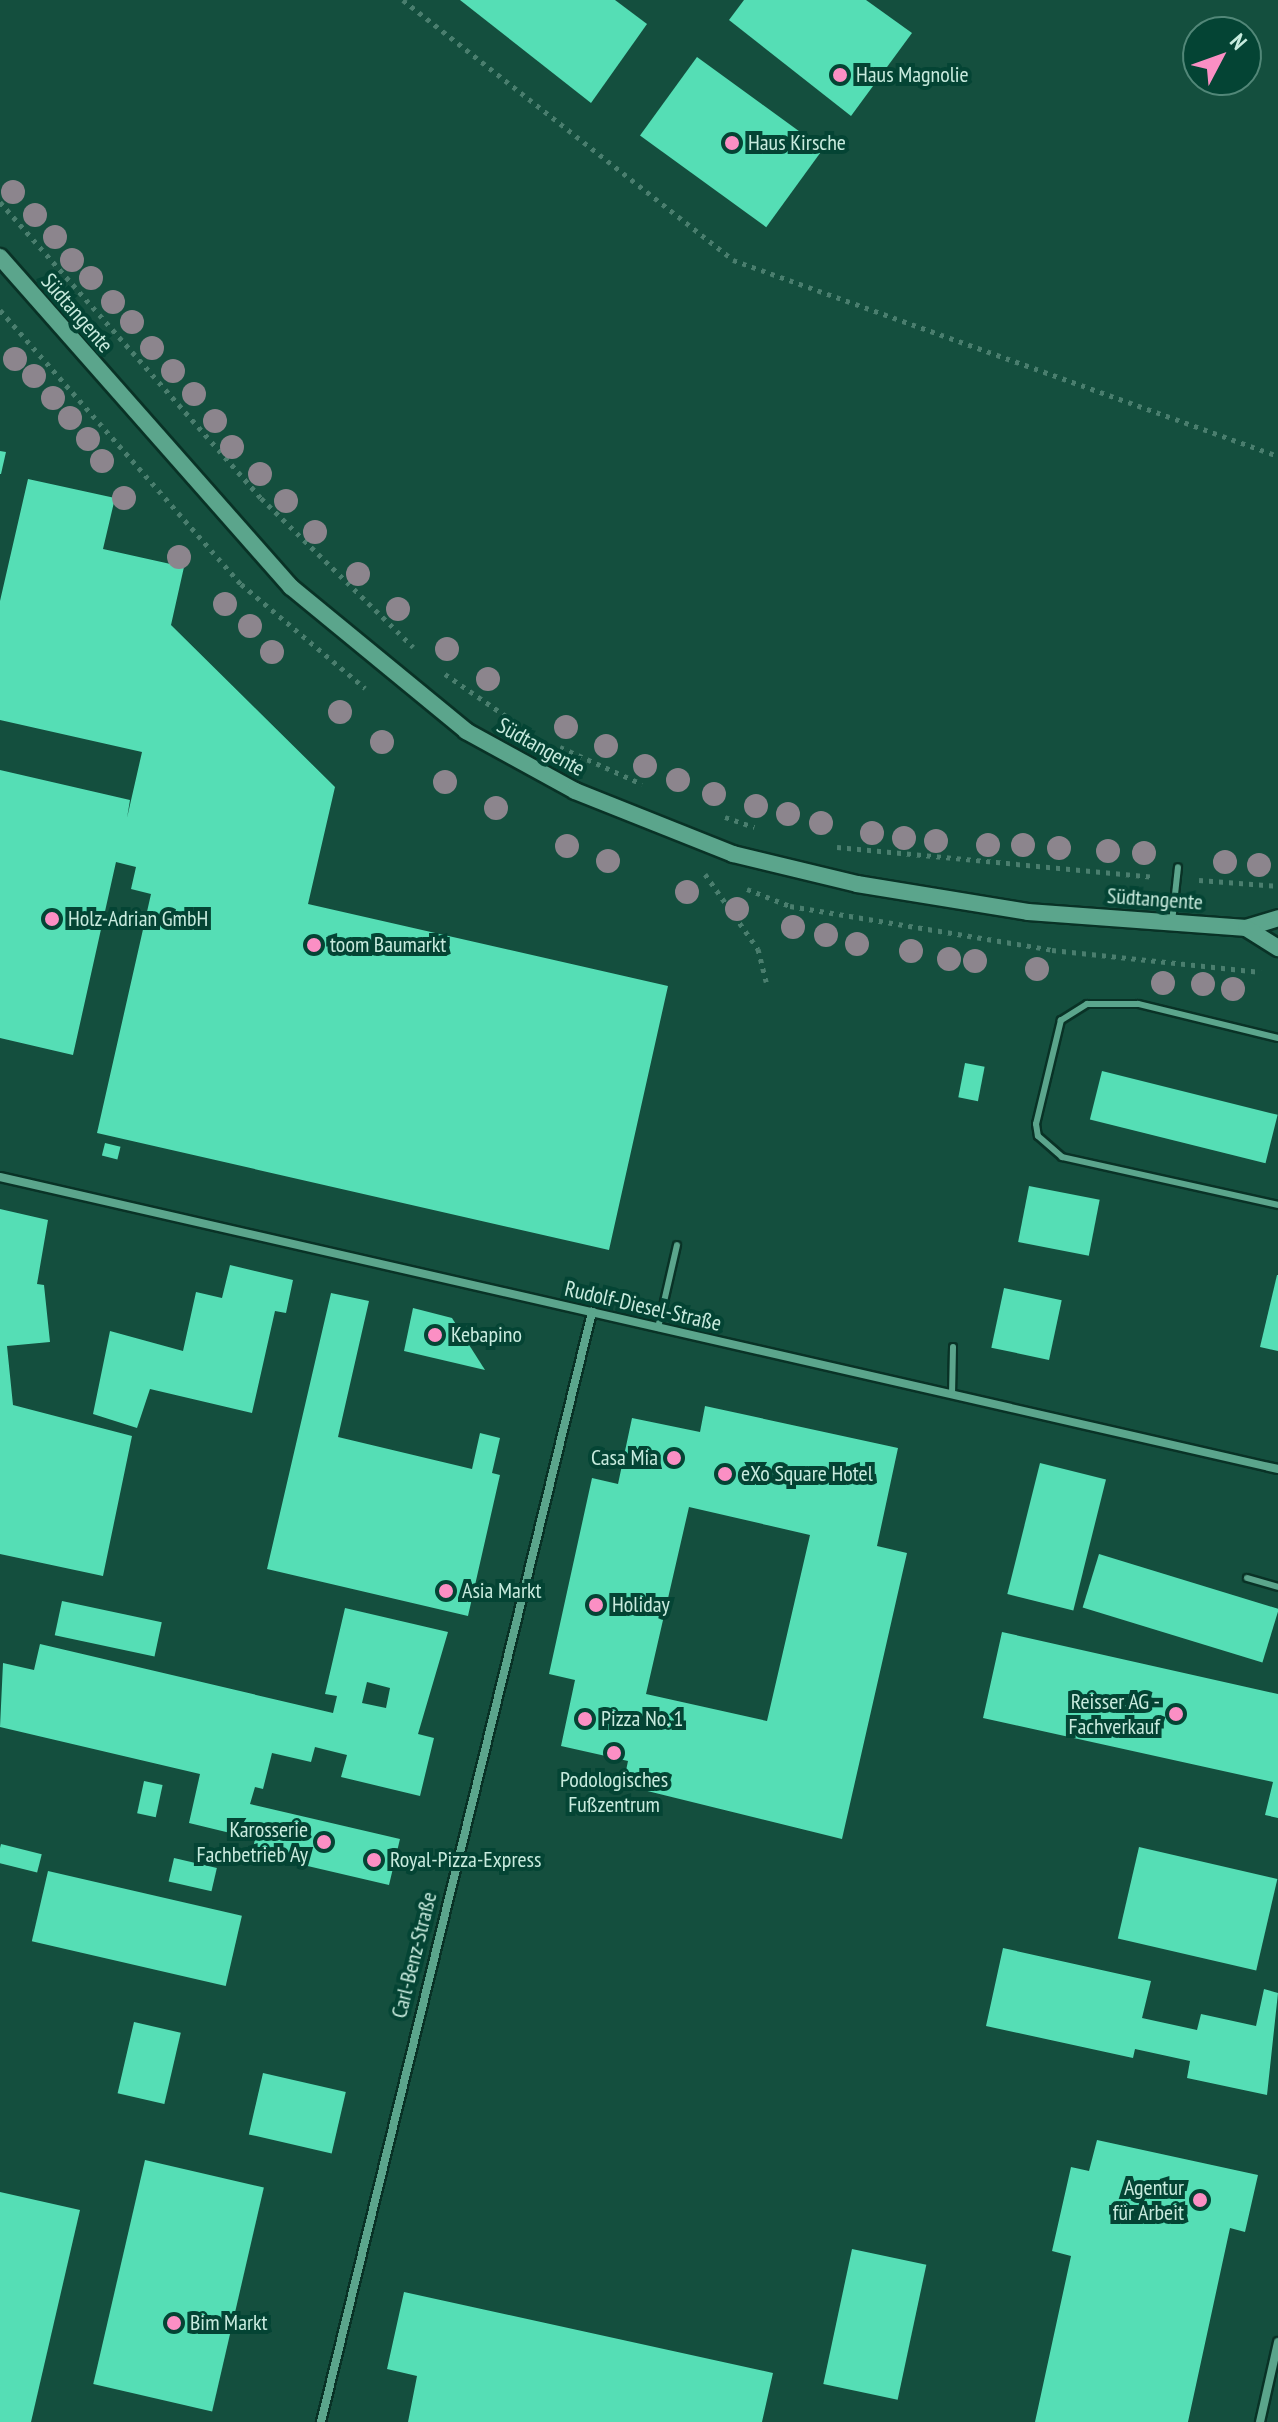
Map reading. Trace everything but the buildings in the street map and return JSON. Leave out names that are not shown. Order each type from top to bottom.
[{"type":"main road","name":"Südtangente","points":[[0,257],[291,587],[466,731],[575,791],[733,854],[857,884],[1028,912],[1246,928],[1278,918]]},
{"type":"main road","name":"Südtangente","points":[[1246,928],[1278,948]]},
{"type":"street","name":"Rudolf-Diesel-Straße","points":[[0,1177],[1278,1469]]},
{"type":"street","name":"Carl-Benz-Straße","points":[[321,2422],[592,1312]]},
{"type":"street","points":[[1260,2422],[1278,2342]]},
{"type":"lane","points":[[1172,922],[1178,867]]},
{"type":"lane","points":[[1278,1038],[1138,1004],[1087,1004],[1061,1020],[1036,1124],[1038,1136],[1062,1157],[1278,1205]]},
{"type":"lane","points":[[658,1328],[677,1245]]},
{"type":"lane","points":[[952,1395],[953,1347]]},
{"type":"lane","points":[[1247,1578],[1278,1587]]},
{"type":"path","points":[[403,0],[733,260],[1278,456]]},
{"type":"path","points":[[0,202],[261,498],[426,658]]},
{"type":"path","points":[[0,310],[241,584],[370,692]]},
{"type":"path","points":[[437,668],[520,726]]},
{"type":"path","points":[[546,740],[655,790]]},
{"type":"path","points":[[710,812],[767,831]]},
{"type":"path","points":[[824,844],[1278,886]]},
{"type":"path","points":[[693,869],[719,879]]},
{"type":"path","points":[[705,873],[758,949],[766,982]]},
{"type":"path","points":[[733,884],[790,906],[1052,950],[1274,974]]},
{"type":"place","name":"Haus Magnolie","points":[[840,75]]},
{"type":"place","name":"Haus Kirsche","points":[[732,143]]},
{"type":"place","name":"Holz-Adrian GmbH","points":[[52,919]]},
{"type":"place","name":"toom Baumarkt","points":[[314,945]]},
{"type":"place","name":"Kebapino","points":[[435,1335]]},
{"type":"place","name":"Casa Mia","points":[[674,1458]]},
{"type":"place","name":"eXo Square Hotel","points":[[725,1474]]},
{"type":"place","name":"Asia Markt","points":[[446,1591]]},
{"type":"place","name":"Holiday","points":[[596,1605]]},
{"type":"place","name":"Reisser AG - Fachverkauf","points":[[1176,1714]]},
{"type":"place","name":"Pizza No. 1","points":[[585,1719]]},
{"type":"place","name":"Podologisches Fußzentrum","points":[[614,1753]]},
{"type":"place","name":"Karosserie Fachbetrieb Ay","points":[[324,1842]]},
{"type":"place","name":"Royal-Pizza-Express","points":[[374,1860]]},
{"type":"place","name":"Agentur für Arbeit","points":[[1200,2200]]},
{"type":"place","name":"Bim Markt","points":[[174,2323]]}]
